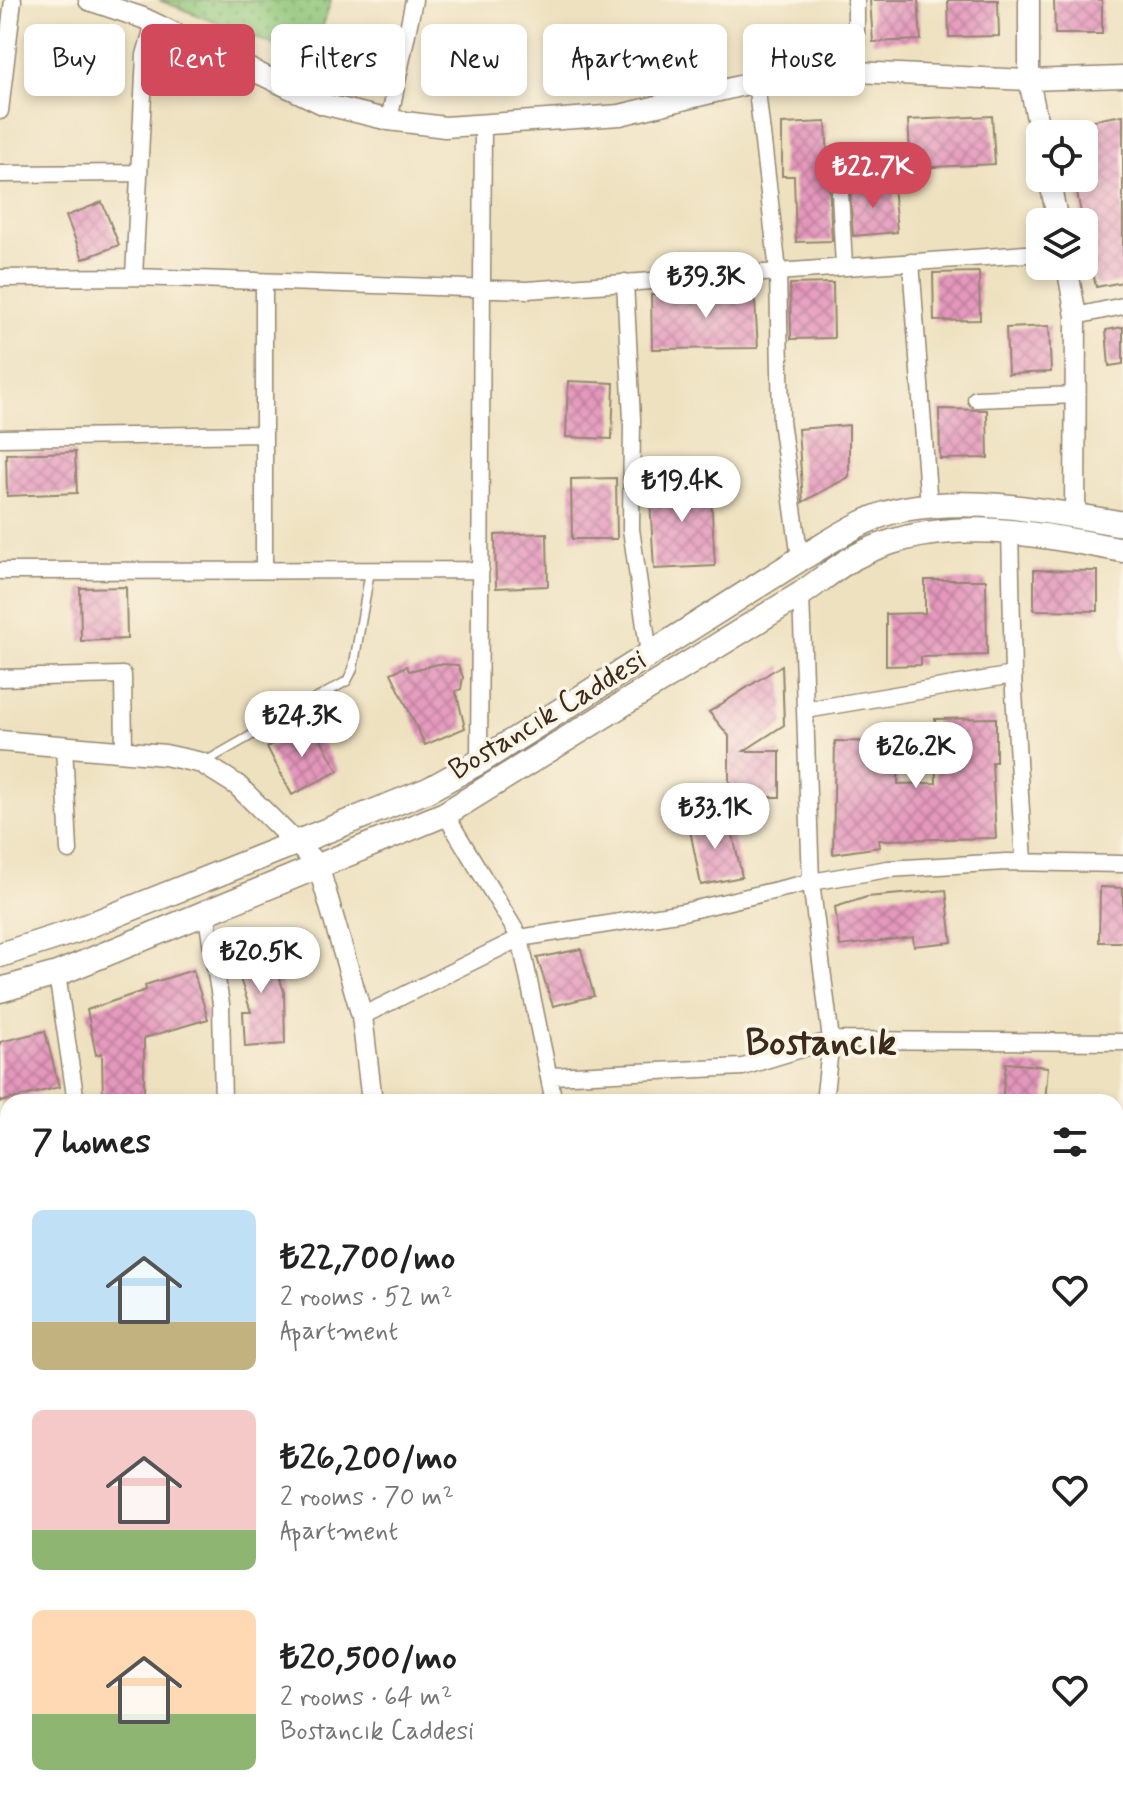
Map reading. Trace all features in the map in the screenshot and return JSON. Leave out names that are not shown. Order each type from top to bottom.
[{"type":"main road","name":"Bostancık Caddesi","points":[[0,955],[75,931],[428,790],[479,762],[852,528],[902,509],[968,505],[1075,515],[1123,524]]},
{"type":"main road","name":"Bostancık Caddesi","points":[[0,990],[57,974],[445,814],[801,594],[852,558],[928,531],[1010,529],[1123,550]]},
{"type":"street","points":[[0,111],[13,0]]},
{"type":"street","points":[[89,0],[154,23],[323,104],[389,120],[445,127],[620,115],[743,85]]},
{"type":"street","points":[[389,120],[414,0]]},
{"type":"street","points":[[856,0],[856,24]]},
{"type":"street","points":[[1029,0],[1029,80],[1037,120]]},
{"type":"street","points":[[134,277],[145,55],[154,23]]},
{"type":"street","points":[[865,72],[1029,80],[1123,77]]},
{"type":"street","points":[[758,96],[778,271],[781,421],[800,559]]},
{"type":"street","points":[[479,762],[483,125]]},
{"type":"street","points":[[0,174],[138,173]]},
{"type":"street","points":[[840,193],[844,266]]},
{"type":"street","points":[[0,278],[134,277],[527,290],[1026,254]]},
{"type":"street","points":[[911,262],[929,507]]},
{"type":"street","points":[[1070,280],[1076,316],[1075,515]]},
{"type":"street","points":[[264,282],[264,570]]},
{"type":"street","points":[[625,282],[632,419],[631,529],[649,654]]},
{"type":"street","points":[[1076,316],[1123,306]]},
{"type":"street","points":[[976,399],[1076,395]]},
{"type":"street","points":[[0,438],[264,434]]},
{"type":"street","points":[[1010,529],[1013,675],[1024,862]]},
{"type":"street","points":[[0,571],[481,570]]},
{"type":"street","points":[[801,594],[811,882],[831,1040],[825,1094]]},
{"type":"street","points":[[0,678],[123,675],[124,750]]},
{"type":"street","points":[[806,710],[1013,675]]},
{"type":"street","points":[[0,741],[124,750],[202,763],[237,785],[318,865],[362,1016],[371,1094]]},
{"type":"street","points":[[64,745],[69,851]]},
{"type":"street","points":[[445,814],[520,938],[553,1094]]},
{"type":"street","points":[[362,1016],[520,938],[683,912],[811,882],[888,869],[1024,862],[1123,864]]},
{"type":"street","points":[[206,911],[221,1004],[223,1094]]},
{"type":"street","points":[[57,974],[75,1094]]},
{"type":"street","points":[[551,1076],[743,1067],[831,1040],[1123,1042]]},
{"type":"lane","points":[[202,763],[347,681],[353,669],[370,570]]},
{"type":"green space","points":[[159,0],[331,0],[323,24],[271,24],[271,44],[255,38],[255,24],[220,24]]},
{"type":"building","points":[[870,0],[918,0],[921,40],[873,42]]},
{"type":"building","points":[[948,0],[998,0],[999,36],[949,37]]},
{"type":"building","points":[[1054,0],[1102,0],[1102,34],[1055,34]]},
{"type":"building","points":[[1123,115],[1123,282],[1096,287],[1098,208],[1080,208],[1077,192],[1098,192],[1098,120],[1094,120]]},
{"type":"building","points":[[992,116],[995,164],[911,168],[908,120]]},
{"type":"building","points":[[826,122],[832,241],[796,242],[794,176],[782,176],[782,124]]},
{"type":"building","points":[[893,184],[897,232],[853,236],[850,188]]},
{"type":"building","points":[[102,202],[119,245],[83,259],[66,216]]},
{"type":"building","points":[[979,272],[980,320],[934,321],[933,273]]},
{"type":"building","points":[[833,283],[834,338],[791,339],[790,284]]},
{"type":"building","points":[[754,285],[758,348],[652,349],[651,295],[711,294],[711,288]]},
{"type":"building","points":[[1049,326],[1051,372],[1008,374],[1006,328]]},
{"type":"building","points":[[1123,327],[1123,364],[1109,366],[1106,330]]},
{"type":"building","points":[[568,381],[614,383],[612,439],[566,437]]},
{"type":"building","points":[[939,409],[987,410],[988,458],[940,459]]},
{"type":"building","points":[[849,425],[849,477],[803,502],[798,429]]},
{"type":"building","points":[[75,452],[77,493],[7,496],[6,454]]},
{"type":"building","points":[[616,478],[617,539],[572,539],[571,479]]},
{"type":"building","points":[[710,478],[715,566],[654,569],[649,481]]},
{"type":"building","points":[[547,533],[548,586],[496,588],[495,535]]},
{"type":"building","points":[[1034,570],[1098,571],[1098,611],[1034,610]]},
{"type":"building","points":[[925,580],[986,580],[987,655],[921,657],[921,665],[886,666],[886,614],[925,613]]},
{"type":"building","points":[[126,587],[127,639],[81,641],[80,588]]},
{"type":"building","points":[[438,664],[458,665],[463,677],[461,689],[456,691],[465,728],[425,745],[391,673],[407,666],[409,671]]},
{"type":"building","points":[[782,665],[784,725],[744,751],[780,751],[780,797],[729,797],[729,736],[709,712]]},
{"type":"building","points":[[996,718],[996,762],[992,762],[996,838],[879,840],[880,847],[833,854],[835,741],[899,742],[898,784],[936,783],[935,719]]},
{"type":"building","points":[[312,723],[338,771],[292,795],[267,747]]},
{"type":"building","points":[[729,817],[742,877],[701,885],[689,825]]},
{"type":"building","points":[[1100,887],[1123,888],[1123,942],[1099,942]]},
{"type":"building","points":[[946,890],[952,942],[914,946],[913,937],[840,946],[835,907],[867,897]]},
{"type":"building","points":[[267,939],[284,992],[285,1044],[245,1047],[243,1012],[251,1012],[231,951]]},
{"type":"building","points":[[581,949],[594,996],[553,1006],[537,958]]},
{"type":"building","points":[[193,970],[208,1019],[144,1038],[144,1094],[103,1094],[102,1053],[96,1055],[87,1010],[146,990],[145,985]]},
{"type":"building","points":[[45,1031],[59,1087],[31,1094],[0,1094],[0,1042]]},
{"type":"building","points":[[1006,1063],[1048,1067],[1046,1094],[1003,1094]]},
{"type":"district","name":"Bostancık","points":[[821,1041]]}]
